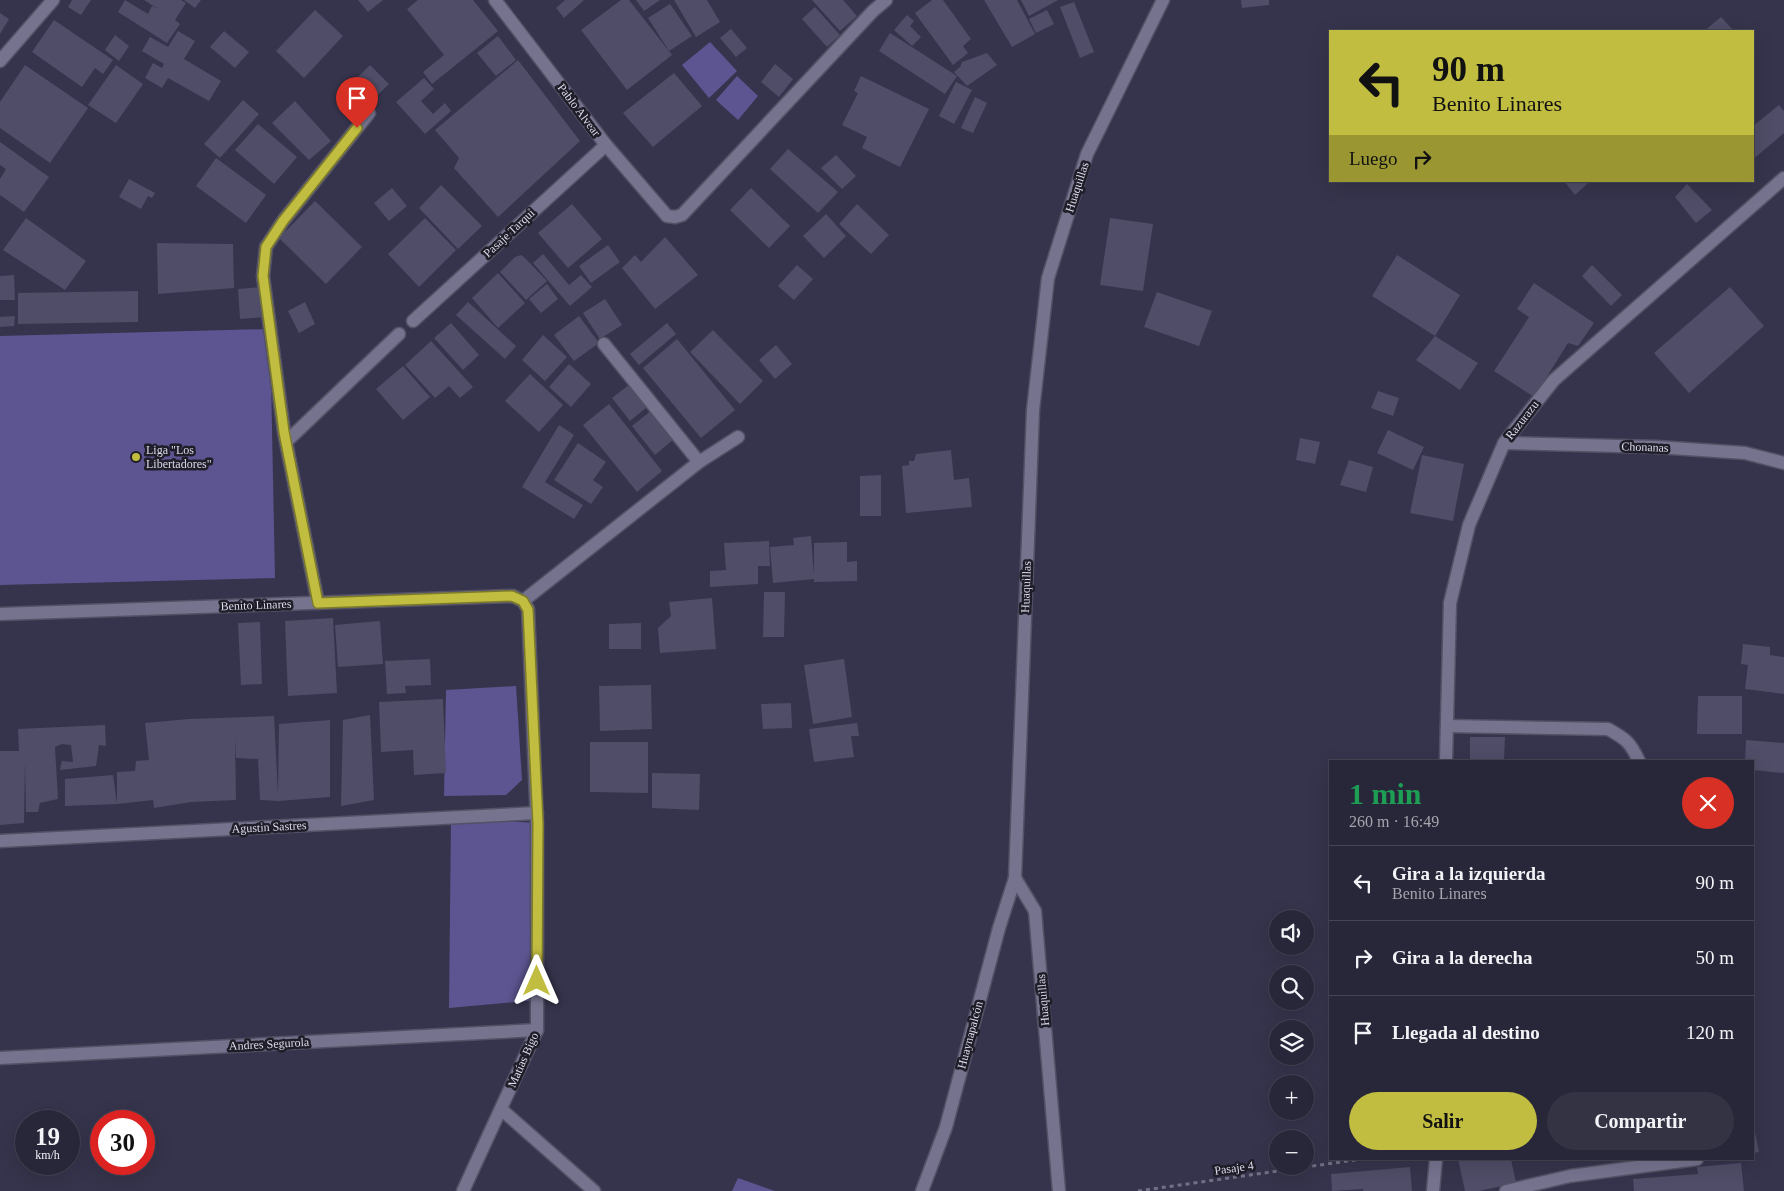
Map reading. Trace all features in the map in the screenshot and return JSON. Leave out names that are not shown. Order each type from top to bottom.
[{"type":"street","points":[[0,61],[52,0]]},
{"type":"street","name":"Pablo Alvear","points":[[495,0],[606,145],[667,216],[675,217],[682,215],[873,11],[886,0]]},
{"type":"street","name":"Huaquillas","points":[[1059,1191],[1035,911],[1015,878],[1033,410],[1048,278],[1087,154],[1163,0]]},
{"type":"street","points":[[318,603],[286,442],[263,276],[266,247],[283,221],[369,113]]},
{"type":"street","name":"Pasaje Tarqui","points":[[413,321],[606,145]]},
{"type":"street","name":"Razurazu","points":[[1446,760],[1450,603],[1469,525],[1504,443],[1554,380],[1784,178]]},
{"type":"street","points":[[286,442],[400,334]]},
{"type":"street","points":[[604,344],[700,462]]},
{"type":"street","points":[[518,599],[700,462],[738,437]]},
{"type":"street","name":"Chonanas","points":[[1504,443],[1677,448],[1746,453],[1784,463]]},
{"type":"street","name":"Benito Linares","points":[[0,614],[318,603],[518,599]]},
{"type":"street","name":"Matías Bigo","points":[[463,1191],[537,1030],[537,813],[528,610],[518,599]]},
{"type":"street","points":[[1447,726],[1608,730],[1621,736],[1632,746],[1638,760]]},
{"type":"street","name":"Agustin Sastres","points":[[0,842],[537,813]]},
{"type":"street","name":"Huaynapalcón","points":[[922,1191],[946,1127],[999,928],[1015,878]]},
{"type":"street","name":"Andres Segurola","points":[[0,1058],[537,1030]]},
{"type":"street","points":[[500,1109],[594,1191]]},
{"type":"street","points":[[1434,1191],[1436,1160]]},
{"type":"street","points":[[1506,1191],[1570,1176],[1690,1160]]},
{"type":"path","name":"Pasaje 4","points":[[1138,1191],[1355,1160]]},
{"type":"shaded area","points":[[710,42],[737,71],[709,98],[682,65]]},
{"type":"shaded area","points":[[737,76],[758,96],[738,120],[716,100]]},
{"type":"shaded area","name":"Liga \"Los Libertadores\"","points":[[270,329],[275,578],[0,585],[0,336]]},
{"type":"shaded area","points":[[516,686],[522,780],[506,795],[444,796],[446,690]]},
{"type":"shaded area","points":[[451,818],[537,823],[537,1000],[449,1008]]},
{"type":"shaded area","points":[[738,1178],[775,1191],[732,1191]]},
{"type":"building","points":[[72,0],[91,0],[81,15],[68,7]]},
{"type":"building","points":[[125,0],[148,14],[152,6],[158,9],[144,0],[181,0],[186,3],[175,20],[180,24],[167,43],[118,12]]},
{"type":"building","points":[[184,0],[201,0],[195,8]]},
{"type":"building","points":[[358,0],[383,0],[368,12]]},
{"type":"building","points":[[418,0],[473,0],[498,31],[432,84],[423,72],[444,55],[407,9]]},
{"type":"building","points":[[565,0],[584,0],[564,18],[556,8]]},
{"type":"building","points":[[621,0],[629,0],[672,55],[627,90],[581,30]]},
{"type":"building","points":[[636,0],[660,0],[644,11]]},
{"type":"building","points":[[674,0],[707,0],[720,22],[696,37]]},
{"type":"building","points":[[812,0],[843,0],[857,16],[840,31]]},
{"type":"building","points":[[932,0],[943,0],[971,39],[963,46],[968,53],[953,65],[915,13]]},
{"type":"building","points":[[984,0],[1017,0],[1035,34],[1012,47]]},
{"type":"building","points":[[1021,0],[1058,0],[1029,16]]},
{"type":"building","points":[[1241,0],[1269,0],[1269,5],[1242,8]]},
{"type":"building","points":[[1074,2],[1094,52],[1080,58],[1060,7]]},
{"type":"building","points":[[670,4],[692,36],[669,51],[648,18]]},
{"type":"building","points":[[815,7],[840,35],[827,47],[802,19]]},
{"type":"building","points":[[315,10],[343,36],[304,78],[276,51]]},
{"type":"building","points":[[1047,10],[1054,24],[1036,33],[1029,19]]},
{"type":"building","points":[[0,13],[9,19],[0,34]]},
{"type":"building","points":[[907,15],[914,21],[910,26],[921,37],[912,46],[894,30]]},
{"type":"building","points":[[1721,17],[1733,30],[1705,30]]},
{"type":"building","points":[[54,20],[113,60],[103,74],[95,68],[82,87],[32,52]]},
{"type":"building","points":[[731,29],[747,48],[736,57],[720,38]]},
{"type":"building","points":[[178,31],[195,41],[184,59],[221,81],[209,101],[168,78],[162,88],[145,78],[153,63],[162,68],[164,64],[142,51],[150,37],[168,47]]},
{"type":"building","points":[[224,31],[249,52],[235,68],[210,47]]},
{"type":"building","points":[[890,33],[957,76],[945,94],[879,51]]},
{"type":"building","points":[[115,35],[129,46],[119,61],[105,50]]},
{"type":"building","points":[[498,36],[516,60],[496,76],[477,53]]},
{"type":"building","points":[[987,53],[997,65],[967,86],[954,72],[960,67],[962,62]]},
{"type":"building","points":[[518,60],[580,141],[498,217],[454,168],[459,158],[435,130]]},
{"type":"building","points":[[775,64],[793,79],[779,97],[761,82]]},
{"type":"building","points":[[25,65],[88,108],[50,163],[0,128],[0,102]]},
{"type":"building","points":[[116,65],[143,84],[116,123],[88,105]]},
{"type":"building","points":[[370,65],[389,84],[358,114],[340,95]]},
{"type":"building","points":[[674,73],[702,106],[653,147],[623,113]]},
{"type":"building","points":[[861,76],[929,109],[900,167],[862,148],[867,137],[842,125],[858,93],[854,91]]},
{"type":"building","points":[[424,78],[434,89],[421,101],[433,114],[445,103],[451,111],[425,134],[396,102]]},
{"type":"building","points":[[956,82],[972,90],[954,124],[939,116]]},
{"type":"building","points":[[975,97],[987,103],[973,133],[961,128]]},
{"type":"building","points":[[243,100],[259,114],[220,158],[204,144]]},
{"type":"building","points":[[295,101],[331,141],[309,160],[272,123]]},
{"type":"building","points":[[1779,105],[1784,111],[1784,133],[1754,158],[1754,125]]},
{"type":"building","points":[[258,124],[297,157],[274,184],[235,150]]},
{"type":"building","points":[[0,142],[49,177],[24,212],[0,195],[0,179],[6,169],[0,165]]},
{"type":"building","points":[[788,149],[838,192],[818,213],[770,169]]},
{"type":"building","points":[[836,155],[856,176],[842,189],[821,168]]},
{"type":"building","points":[[216,158],[266,195],[246,223],[196,186]]},
{"type":"building","points":[[129,179],[155,193],[152,198],[148,196],[141,209],[119,197]]},
{"type":"building","points":[[1565,182],[1588,182],[1588,183],[1575,195]]},
{"type":"building","points":[[1687,184],[1712,210],[1696,223],[1675,197]]},
{"type":"building","points":[[441,185],[482,226],[458,249],[419,208]]},
{"type":"building","points":[[392,188],[407,206],[389,221],[374,203]]},
{"type":"building","points":[[751,188],[790,226],[769,248],[730,210]]},
{"type":"building","points":[[315,201],[362,247],[326,284],[279,238]]},
{"type":"building","points":[[572,204],[602,239],[568,268],[538,233]]},
{"type":"building","points":[[857,204],[889,235],[871,254],[839,224]]},
{"type":"building","points":[[826,214],[846,236],[824,258],[803,236]]},
{"type":"building","points":[[26,218],[86,261],[65,290],[3,250]]},
{"type":"building","points":[[425,218],[456,250],[419,287],[388,254]]},
{"type":"building","points":[[1110,218],[1153,224],[1143,291],[1100,285]]},
{"type":"building","points":[[665,237],[698,275],[655,309],[622,268],[635,255],[641,262]]},
{"type":"building","points":[[157,243],[233,244],[234,288],[158,294]]},
{"type":"building","points":[[608,245],[620,262],[591,283],[579,266]]},
{"type":"building","points":[[543,254],[569,285],[581,275],[592,287],[570,306],[533,263]]},
{"type":"building","points":[[521,255],[547,281],[526,300],[500,272],[515,257]]},
{"type":"building","points":[[1397,255],[1460,295],[1435,336],[1372,296]]},
{"type":"building","points":[[797,265],[813,279],[794,300],[778,286]]},
{"type":"building","points":[[1592,265],[1622,295],[1611,306],[1582,276]]},
{"type":"building","points":[[498,273],[525,303],[498,328],[472,298]]},
{"type":"building","points":[[14,275],[15,300],[0,300],[0,276]]},
{"type":"building","points":[[1534,283],[1594,323],[1578,346],[1568,343],[1534,397],[1494,371],[1529,317],[1517,309]]},
{"type":"building","points":[[547,284],[558,299],[541,313],[529,299]]},
{"type":"building","points":[[263,287],[265,317],[240,319],[238,289]]},
{"type":"building","points":[[1730,287],[1764,326],[1689,393],[1654,353]]},
{"type":"building","points":[[138,291],[138,322],[18,324],[18,293]]},
{"type":"building","points":[[1157,292],[1212,311],[1199,346],[1144,327]]},
{"type":"building","points":[[605,299],[622,325],[600,339],[583,313]]},
{"type":"building","points":[[305,302],[315,324],[299,333],[288,311]]},
{"type":"building","points":[[468,302],[516,346],[505,359],[456,315]]},
{"type":"building","points":[[15,316],[14,326],[0,327],[0,317]]},
{"type":"building","points":[[579,316],[599,343],[574,361],[554,335]]},
{"type":"building","points":[[451,323],[479,355],[463,370],[434,338]]},
{"type":"building","points":[[667,323],[676,334],[639,365],[630,354]]},
{"type":"building","points":[[713,330],[763,381],[740,404],[690,352]]},
{"type":"building","points":[[543,335],[567,357],[545,381],[522,360]]},
{"type":"building","points":[[1435,336],[1478,363],[1460,390],[1416,360]]},
{"type":"building","points":[[677,339],[735,410],[701,438],[643,368]]},
{"type":"building","points":[[431,341],[473,387],[460,398],[449,386],[435,398],[405,365]]},
{"type":"building","points":[[776,345],[792,364],[775,379],[759,360]]},
{"type":"building","points":[[569,364],[591,384],[571,407],[549,387]]},
{"type":"building","points":[[403,366],[430,397],[403,420],[376,389]]},
{"type":"building","points":[[530,374],[563,405],[539,432],[505,401]]},
{"type":"building","points":[[630,384],[647,407],[630,421],[612,398]]},
{"type":"building","points":[[1378,391],[1399,398],[1393,416],[1371,408]]},
{"type":"building","points":[[609,404],[662,471],[637,492],[583,425]]},
{"type":"building","points":[[652,410],[675,438],[655,455],[632,426]]},
{"type":"building","points":[[559,425],[574,435],[545,482],[583,505],[574,519],[522,487]]},
{"type":"building","points":[[1388,430],[1424,447],[1413,470],[1377,453]]},
{"type":"building","points":[[1300,438],[1320,442],[1315,464],[1296,460]]},
{"type":"building","points":[[578,443],[606,462],[593,480],[603,487],[591,504],[554,480]]},
{"type":"building","points":[[951,450],[954,480],[969,478],[972,507],[906,513],[902,466],[909,465],[909,461],[914,461],[916,454]]},
{"type":"building","points":[[1422,455],[1464,464],[1453,521],[1410,513]]},
{"type":"building","points":[[1349,460],[1373,467],[1366,492],[1340,485]]},
{"type":"building","points":[[881,475],[881,516],[860,516],[860,476]]},
{"type":"building","points":[[811,536],[814,575],[814,543],[847,542],[847,562],[857,561],[857,581],[814,582],[814,579],[773,583],[770,547],[794,545],[793,538]]},
{"type":"building","points":[[769,541],[770,566],[758,566],[758,584],[710,587],[710,571],[726,570],[724,543]]},
{"type":"building","points":[[764,592],[785,592],[784,637],[763,637]]},
{"type":"building","points":[[712,598],[716,649],[660,653],[658,628],[671,616],[669,602]]},
{"type":"building","points":[[333,618],[337,693],[288,696],[285,621]]},
{"type":"building","points":[[380,621],[383,664],[338,667],[335,625]]},
{"type":"building","points":[[260,622],[262,684],[241,685],[238,623]]},
{"type":"building","points":[[641,623],[641,649],[609,649],[609,624]]},
{"type":"building","points":[[1743,644],[1770,647],[1770,655],[1784,657],[1784,694],[1745,689],[1748,665],[1741,664]]},
{"type":"building","points":[[430,659],[431,685],[405,686],[406,693],[387,694],[385,661]]},
{"type":"building","points":[[844,659],[852,717],[813,724],[804,665]]},
{"type":"building","points":[[651,685],[652,729],[600,731],[599,686]]},
{"type":"building","points":[[1698,696],[1742,696],[1742,734],[1697,734]]},
{"type":"building","points":[[443,699],[446,773],[414,775],[413,750],[381,752],[379,702]]},
{"type":"building","points":[[791,703],[792,728],[763,729],[761,704]]},
{"type":"building","points":[[370,715],[374,800],[341,806],[343,720]]},
{"type":"building","points":[[274,716],[278,795],[279,724],[330,720],[330,797],[279,801],[260,800],[258,759],[236,758],[235,738],[236,800],[191,802],[154,808],[153,800],[117,804],[117,772],[135,771],[136,761],[149,760],[145,723],[189,719]]},
{"type":"building","points":[[857,723],[859,736],[851,736],[854,757],[814,762],[809,729]]},
{"type":"building","points":[[105,725],[106,746],[99,745],[96,766],[60,770],[62,761],[73,762],[71,745],[62,744],[55,747],[58,799],[40,803],[38,812],[26,812],[25,763],[24,823],[0,825],[0,751],[19,751],[18,729]]},
{"type":"building","points":[[1470,737],[1505,737],[1504,760],[1470,760]]},
{"type":"building","points":[[1746,740],[1784,743],[1784,773],[1754,770],[1754,760],[1745,760]]},
{"type":"building","points":[[590,742],[648,742],[648,793],[590,792]]},
{"type":"building","points":[[652,773],[700,774],[699,810],[652,808]]},
{"type":"building","points":[[113,775],[117,804],[65,806],[65,779]]},
{"type":"building","points":[[1754,1128],[1759,1152],[1754,1153]]},
{"type":"building","points":[[1458,1160],[1511,1160],[1516,1183],[1479,1191],[1465,1191]]},
{"type":"building","points":[[1741,1163],[1744,1191],[1634,1191],[1633,1179],[1698,1174],[1697,1167]]},
{"type":"building","points":[[1410,1167],[1412,1191],[1363,1191],[1363,1189],[1332,1191],[1331,1174]]},
{"type":"place","name":"Liga \"Los Libertadores\"","points":[[136,457]]},
{"type":"route","points":[[357,128],[283,221],[266,247],[263,276],[284,432],[318,603],[512,596],[523,601],[528,610],[537,813],[537,981]]}]
